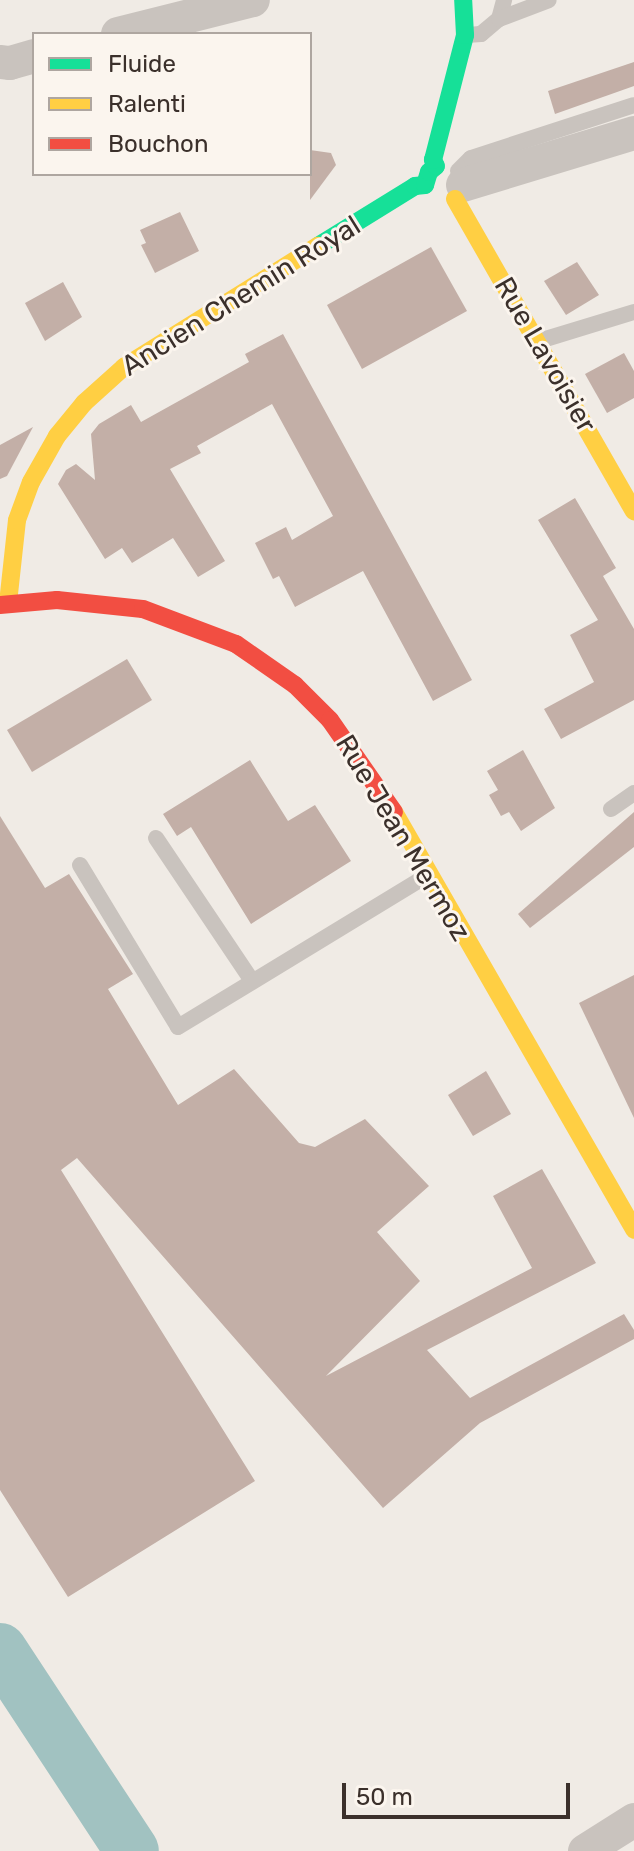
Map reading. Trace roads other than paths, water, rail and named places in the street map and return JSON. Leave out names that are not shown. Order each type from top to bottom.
[{"type":"street","points":[[126,32],[253,0]]},
{"type":"street","points":[[463,0],[465,35],[433,160],[448,181],[634,133]]},
{"type":"street","points":[[0,62],[10,63],[32,57]]},
{"type":"street","name":"Rue Lavoisier","points":[[448,181],[634,511]]},
{"type":"street","name":"Ancien Chemin Royal","points":[[4,604],[17,520],[31,482],[57,436],[84,403],[124,367],[415,186],[448,181]]},
{"type":"street","name":"Rue Jean Mermoz","points":[[4,604],[57,600],[143,609],[236,644],[295,685],[330,720],[381,790],[634,1230]]},
{"type":"street","points":[[585,1851],[634,1820]]},
{"type":"lane","points":[[499,19],[504,0]]},
{"type":"lane","points":[[465,35],[481,34],[499,19],[549,0]]},
{"type":"lane","points":[[448,181],[471,158],[634,105]]},
{"type":"lane","points":[[538,342],[634,312]]},
{"type":"lane","points":[[611,809],[634,793]]},
{"type":"lane","points":[[156,838],[252,981]]},
{"type":"lane","points":[[80,865],[178,1027],[429,875]]},
{"type":"waterway","points":[[0,1650],[132,1851]]}]
